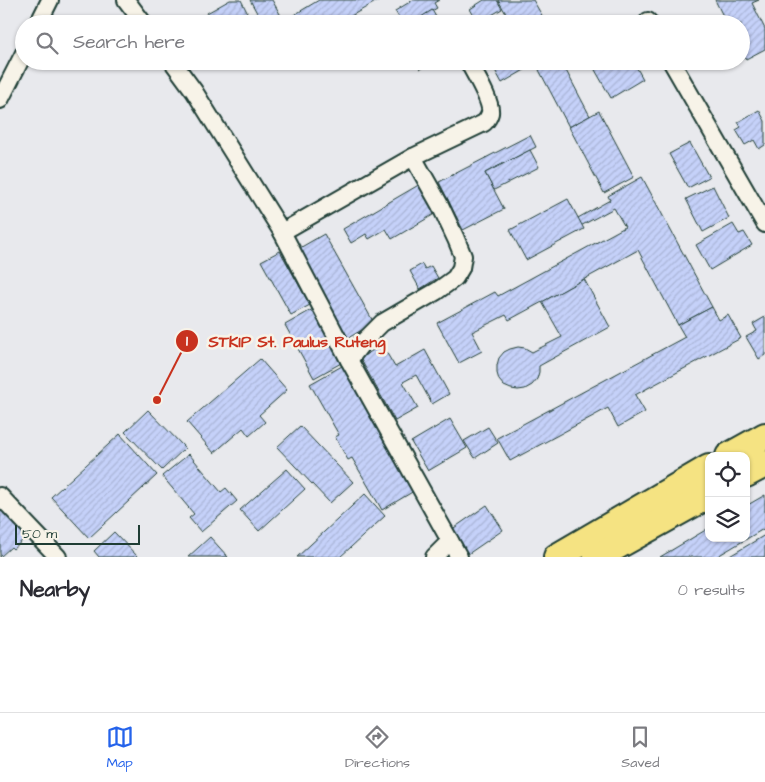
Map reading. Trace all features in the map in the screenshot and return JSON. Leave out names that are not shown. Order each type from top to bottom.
[{"type":"highway","points":[[737,452],[765,436]]},
{"type":"highway","points":[[750,472],[765,464]]},
{"type":"highway","points":[[597,557],[668,504],[705,472]]},
{"type":"highway","points":[[556,557],[668,504],[705,496]]},
{"type":"street","points":[[42,15],[50,0]]},
{"type":"street","points":[[126,0],[137,15]]},
{"type":"street","points":[[0,100],[15,70]]},
{"type":"street","points":[[179,70],[194,91],[282,232],[350,360],[459,557]]},
{"type":"street","points":[[282,232],[414,156],[484,123],[490,116],[490,107],[472,70]]},
{"type":"street","points":[[676,70],[765,224]]},
{"type":"street","points":[[350,360],[363,342],[382,323],[437,291],[455,278],[461,268],[463,256],[456,239],[440,204],[414,156]]},
{"type":"street","points":[[0,496],[58,557]]},
{"type":"street","points":[[434,557],[450,541]]},
{"type":"building","points":[[230,0],[241,0],[247,12],[242,15],[208,15],[207,13]]},
{"type":"building","points":[[250,0],[272,0],[281,15],[258,15]]},
{"type":"building","points":[[319,0],[379,0],[353,15],[294,15]]},
{"type":"building","points":[[413,0],[439,0],[434,3],[437,8],[425,15],[397,15],[395,11]]},
{"type":"building","points":[[484,0],[497,0],[502,9],[492,15],[473,15],[470,9]]},
{"type":"building","points":[[498,0],[533,0],[542,15],[507,15]]},
{"type":"building","points":[[715,0],[759,0],[752,3],[765,29],[765,49],[750,57],[750,15],[722,15]]},
{"type":"building","points":[[432,10],[435,15],[424,15]]},
{"type":"building","points":[[495,70],[524,70],[502,83]]},
{"type":"building","points":[[539,70],[566,70],[590,116],[569,127]]},
{"type":"building","points":[[595,70],[638,70],[643,79],[611,98]]},
{"type":"building","points":[[759,110],[765,121],[765,145],[759,149],[754,140],[745,145],[736,130],[741,127],[738,122]]},
{"type":"building","points":[[599,111],[634,177],[604,193],[569,127]]},
{"type":"building","points":[[530,135],[536,147],[485,173],[504,209],[463,230],[439,182]]},
{"type":"building","points":[[690,143],[709,177],[688,188],[669,154]]},
{"type":"building","points":[[530,150],[539,167],[494,190],[485,173]]},
{"type":"building","points":[[642,177],[712,307],[678,325],[638,250],[509,320],[506,315],[472,332],[482,351],[459,363],[437,323],[495,292],[498,296],[625,227],[614,208],[573,230],[569,223],[610,200],[608,196]]},
{"type":"building","points":[[422,183],[438,212],[392,239],[386,229],[369,239],[366,234],[351,243],[343,229]]},
{"type":"building","points":[[713,186],[729,218],[703,232],[686,199]]},
{"type":"building","points":[[568,199],[584,229],[526,260],[510,230]]},
{"type":"building","points":[[733,224],[739,234],[744,232],[752,245],[710,270],[696,245]]},
{"type":"building","points":[[324,234],[374,323],[348,338],[298,249]]},
{"type":"building","points":[[280,251],[310,305],[291,315],[261,261]]},
{"type":"building","points":[[422,264],[425,269],[431,266],[438,278],[420,289],[410,271]]},
{"type":"building","points":[[584,279],[610,327],[539,366],[537,379],[525,389],[511,389],[504,386],[499,380],[497,373],[499,358],[510,349],[518,347],[532,352],[562,337],[542,302]]},
{"type":"building","points":[[712,307],[719,320],[728,315],[741,338],[635,395],[645,412],[618,427],[608,408],[510,461],[497,438],[685,337],[678,325]]},
{"type":"building","points":[[313,309],[343,362],[314,378],[285,325]]},
{"type":"building","points":[[765,317],[765,355],[759,359],[746,337],[757,331],[753,324]]},
{"type":"building","points":[[382,345],[395,367],[425,350],[449,394],[432,404],[416,375],[403,382],[418,408],[395,421],[360,358]]},
{"type":"building","points":[[260,359],[287,390],[259,415],[265,422],[249,436],[243,428],[214,453],[187,422]]},
{"type":"building","points":[[342,366],[414,491],[382,510],[352,458],[348,460],[335,437],[339,435],[310,384]]},
{"type":"building","points":[[148,410],[185,448],[162,470],[125,432]]},
{"type":"building","points":[[450,419],[467,448],[428,471],[411,442]]},
{"type":"building","points":[[300,426],[353,482],[330,503],[277,447]]},
{"type":"building","points":[[488,427],[498,443],[475,458],[464,441]]},
{"type":"building","points":[[120,434],[157,475],[89,538],[51,497]]},
{"type":"building","points":[[189,454],[221,492],[226,488],[237,501],[201,532],[189,518],[194,514],[162,476]]},
{"type":"building","points":[[287,469],[305,489],[259,531],[240,510]]},
{"type":"building","points":[[365,494],[385,516],[340,557],[297,557]]},
{"type":"building","points":[[765,495],[765,528],[750,537],[750,504]]},
{"type":"building","points":[[5,505],[31,533],[13,549],[11,547],[0,557],[0,510]]},
{"type":"building","points":[[487,505],[503,530],[468,554],[451,530]]},
{"type":"building","points":[[705,530],[705,542],[741,542],[716,557],[660,557]]},
{"type":"building","points":[[114,532],[138,557],[99,557],[94,551]]},
{"type":"building","points":[[765,535],[765,557],[728,557]]},
{"type":"building","points":[[210,537],[228,557],[188,557]]},
{"type":"place","name":"STKIP St. Paulus Ruteng","points":[[157,400]]}]
